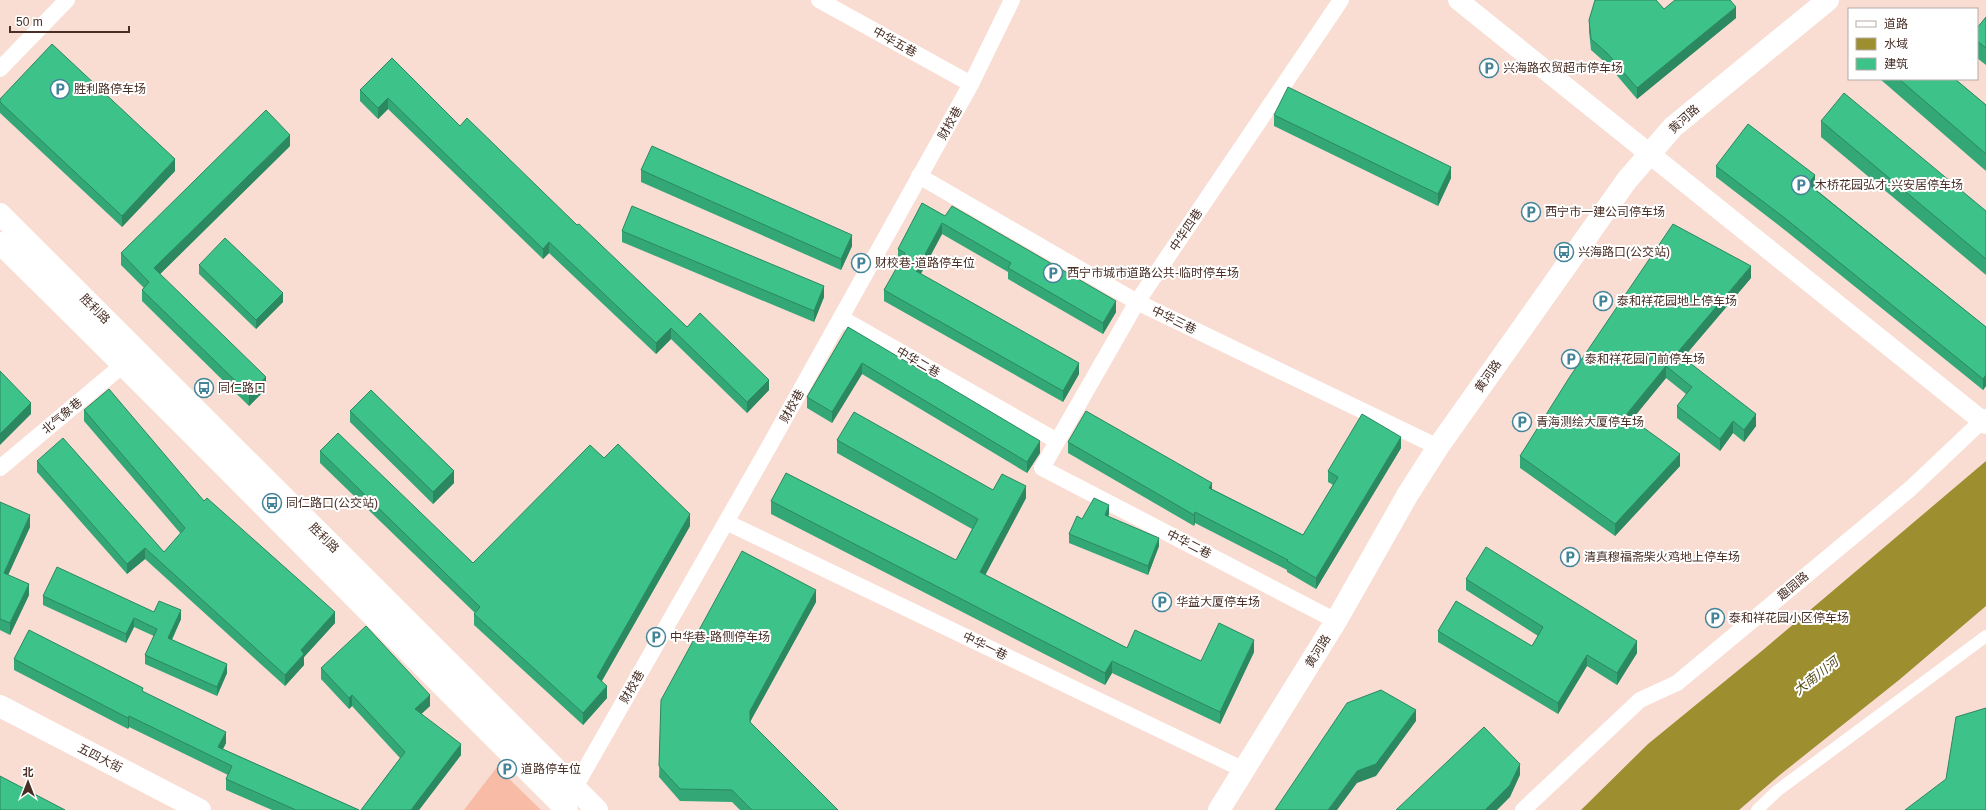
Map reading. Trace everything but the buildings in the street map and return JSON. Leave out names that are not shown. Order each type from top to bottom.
[{"type":"main road","name":"黄河路","points":[[1219,810],[1336,621],[1408,494],[1438,446],[1626,180],[1650,155],[1673,127],[1828,0]]},
{"type":"main road","name":"胜利路","points":[[0,214],[597,810]]},
{"type":"main road","name":"胜利路","points":[[0,243],[124,364],[282,526],[566,808]]},
{"type":"main road","name":"五四大街","points":[[0,706],[200,810]]},
{"type":"street","points":[[0,70],[67,0]]},
{"type":"street","name":"中华五巷","points":[[819,0],[971,84]]},
{"type":"street","name":"财校巷","points":[[566,808],[575,788],[841,318],[971,84],[1012,0]]},
{"type":"street","name":"中华四巷","points":[[1042,468],[1137,302],[1341,0]]},
{"type":"street","points":[[1458,0],[1650,155],[1985,420]]},
{"type":"street","name":"中华三巷","points":[[919,176],[1137,302],[1438,446]]},
{"type":"street","name":"中华二巷","points":[[841,318],[1057,441]]},
{"type":"street","name":"北气象巷","points":[[0,468],[124,364]]},
{"type":"street","name":"趣园路","points":[[1523,810],[1640,700],[1677,683],[1905,493],[1985,420]]},
{"type":"street","name":"中华二巷","points":[[1042,468],[1336,621]]},
{"type":"street","name":"中华一巷","points":[[726,522],[1244,770]]},
{"type":"street","points":[[1757,810],[1777,791],[1986,636]]},
{"type":"shaded area","points":[[497,767],[541,810],[464,810]]},
{"type":"water","name":"大南川河","points":[[1986,461],[1986,606],[1899,680],[1781,774],[1739,810],[1581,810],[1648,744],[1763,650]]},
{"type":"place","name":"兴海路农贸超市停车场","points":[[1489,68]]},
{"type":"place","name":"胜利路停车场","points":[[60,89]]},
{"type":"place","name":"木桥花园弘才·兴安居停车场","points":[[1801,185]]},
{"type":"place","name":"西宁市一建公司停车场","points":[[1531,212]]},
{"type":"place","name":"兴海路口(公交站)","points":[[1564,252]]},
{"type":"place","name":"财校巷-道路停车位","points":[[861,263]]},
{"type":"place","name":"西宁市城市道路公共-临时停车场","points":[[1053,273]]},
{"type":"place","name":"泰和祥花园地上停车场","points":[[1603,301]]},
{"type":"place","name":"泰和祥花园门前停车场","points":[[1571,359]]},
{"type":"place","name":"同仁路口","points":[[204,388]]},
{"type":"place","name":"青海测绘大厦停车场","points":[[1522,422]]},
{"type":"place","name":"同仁路口(公交站)","points":[[272,503]]},
{"type":"place","name":"清真穆福斋柴火鸡地上停车场","points":[[1570,557]]},
{"type":"place","name":"华益大厦停车场","points":[[1162,602]]},
{"type":"place","name":"泰和祥花园小区停车场","points":[[1715,618]]},
{"type":"place","name":"中华巷-路侧停车场","points":[[656,637]]},
{"type":"place","name":"道路停车位","points":[[507,769]]}]
